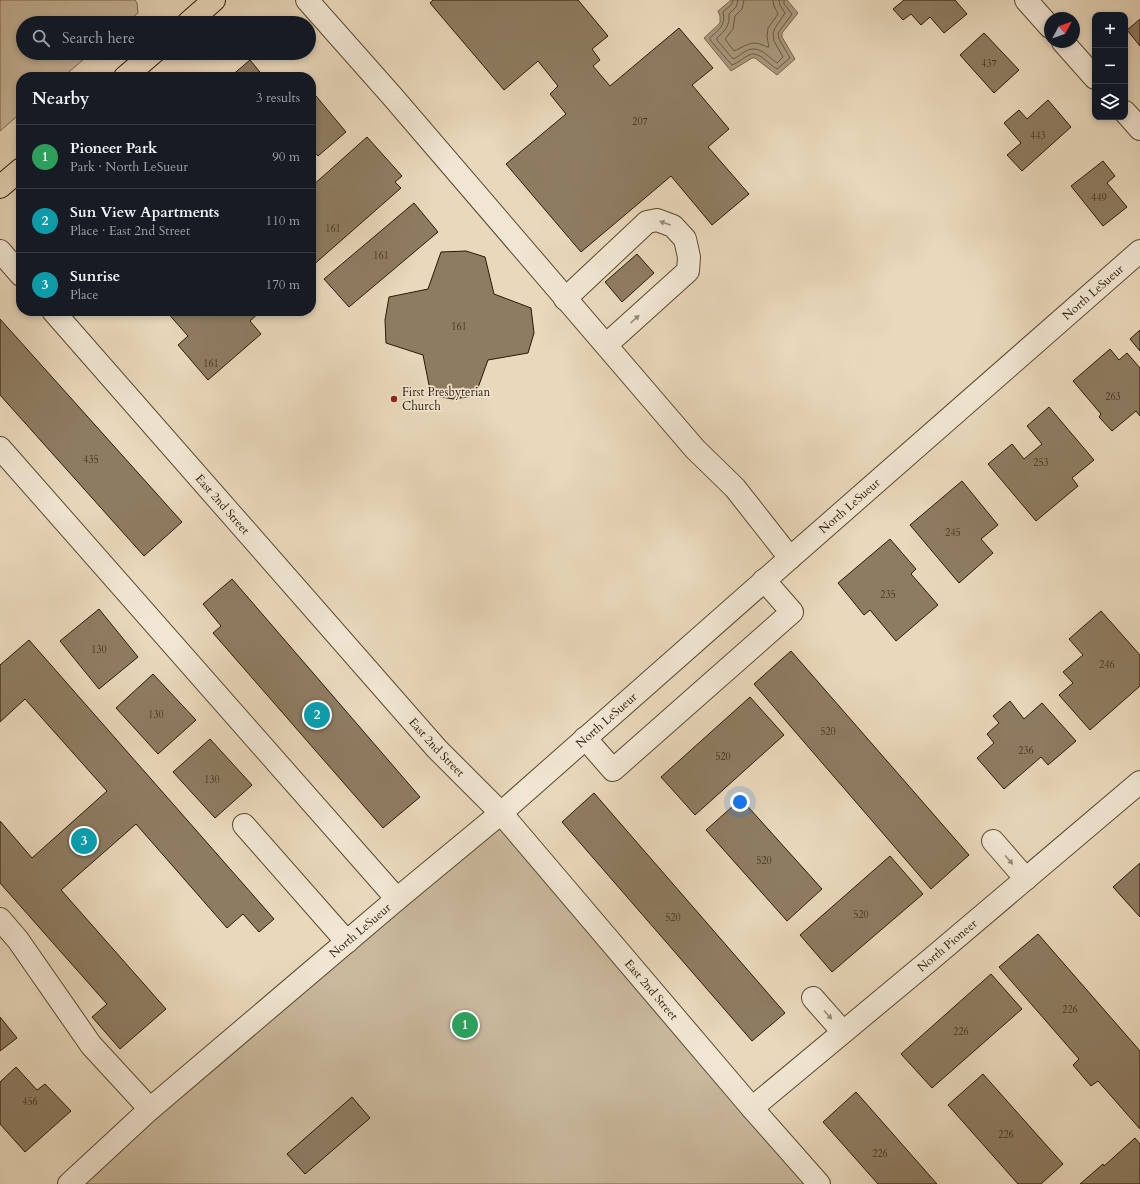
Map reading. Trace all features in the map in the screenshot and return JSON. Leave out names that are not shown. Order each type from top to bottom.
[{"type":"main road","points":[[132,72],[145,60]]},
{"type":"main road","points":[[0,187],[16,173]]},
{"type":"street","points":[[307,0],[397,102],[695,449],[735,488],[790,558]]},
{"type":"street","points":[[1026,0],[1044,20]]},
{"type":"street","points":[[1068,48],[1092,75]]},
{"type":"street","points":[[1128,115],[1140,129]]},
{"type":"street","points":[[565,298],[647,222],[657,220],[673,226],[685,239],[689,257],[688,271],[606,345]]},
{"type":"street","points":[[0,251],[16,269]]},
{"type":"street","name":"North LeSueur","points":[[69,1184],[150,1109],[397,899],[501,813],[764,580],[1140,251]]},
{"type":"street","name":"East 2nd Street","points":[[57,316],[437,749],[501,813],[752,1108],[819,1184]]},
{"type":"street","points":[[0,448],[397,899]]},
{"type":"street","points":[[585,738],[613,770],[792,612],[764,580]]},
{"type":"street","name":"North Pioneer","points":[[752,1108],[1140,782]]},
{"type":"street","points":[[244,825],[347,942]]},
{"type":"street","points":[[993,841],[1026,879]]},
{"type":"street","points":[[0,919],[18,940],[91,1045],[150,1109]]},
{"type":"street","points":[[813,998],[843,1032]]},
{"type":"shaded area","points":[[0,0],[135,0],[137,3],[138,13],[134,16],[16,16],[16,60],[83,60],[69,72],[16,72],[16,117],[0,131]]},
{"type":"shaded area","points":[[501,813],[819,1184],[69,1184]]},
{"type":"water","points":[[731,0],[787,0],[798,13],[782,33],[782,37],[795,59],[777,75],[755,58],[752,58],[731,71],[704,38],[720,23],[718,11]]},
{"type":"building","points":[[433,0],[578,0],[608,36],[592,49],[600,60],[593,66],[610,86],[679,28],[713,68],[692,85],[729,129],[708,147],[749,194],[712,225],[671,176],[581,252],[506,164],[566,114],[550,94],[558,86],[538,61],[504,90],[430,3]]},
{"type":"building","points":[[904,0],[955,0],[967,14],[944,33],[930,17],[921,25],[911,14],[903,20],[893,9]]},
{"type":"building","points":[[1140,19],[1140,46],[1128,31],[1128,29]]},
{"type":"building","points":[[984,33],[1019,70],[994,93],[960,55]]},
{"type":"building","points":[[250,60],[260,72],[236,72]]},
{"type":"building","points":[[316,96],[346,132],[318,156],[316,154]]},
{"type":"building","points":[[1048,100],[1071,127],[1022,171],[1007,155],[1021,143],[1004,123],[1019,110],[1027,119]]},
{"type":"building","points":[[367,137],[402,176],[395,182],[401,188],[316,263],[316,183]]},
{"type":"building","points":[[1103,161],[1115,176],[1107,183],[1127,207],[1103,226],[1071,186]]},
{"type":"building","points":[[414,203],[438,232],[349,307],[324,279]]},
{"type":"building","points":[[466,251],[485,257],[494,294],[531,308],[534,333],[528,353],[488,360],[475,396],[453,399],[431,395],[423,355],[386,343],[385,320],[389,297],[428,289],[441,252]]},
{"type":"building","points":[[637,254],[654,273],[622,302],[605,282]]},
{"type":"building","points":[[170,316],[256,316],[250,321],[261,334],[208,380],[178,345],[188,336]]},
{"type":"building","points":[[0,319],[182,522],[144,556],[0,395]]},
{"type":"building","points":[[1140,330],[1140,351],[1130,339]]},
{"type":"building","points":[[1110,349],[1119,360],[1127,353],[1140,368],[1140,416],[1136,411],[1112,431],[1099,417],[1101,414],[1073,381]]},
{"type":"building","points":[[1049,407],[1094,460],[1072,478],[1078,486],[1036,521],[988,464],[1012,444],[1024,459],[1042,444],[1027,426]]},
{"type":"building","points":[[962,481],[998,525],[981,539],[993,553],[959,583],[910,525]]},
{"type":"building","points":[[890,539],[916,569],[911,574],[938,605],[896,641],[870,610],[864,615],[838,583]]},
{"type":"building","points":[[232,579],[420,797],[383,828],[213,633],[221,626],[203,604]]},
{"type":"building","points":[[99,609],[138,657],[99,689],[60,641]]},
{"type":"building","points":[[1101,611],[1140,655],[1140,686],[1090,730],[1059,695],[1073,683],[1063,672],[1083,655],[1069,639]]},
{"type":"building","points":[[29,640],[274,919],[259,932],[243,914],[227,928],[136,824],[61,890],[166,1009],[120,1049],[92,1017],[107,1004],[0,883],[0,821],[32,858],[107,791],[25,699],[0,722],[0,665]]},
{"type":"building","points":[[791,651],[969,855],[931,889],[754,684]]},
{"type":"building","points":[[153,674],[196,720],[158,754],[116,708]]},
{"type":"building","points":[[750,697],[784,735],[695,815],[661,777]]},
{"type":"building","points":[[1010,701],[1024,719],[1042,703],[1076,741],[1048,765],[1041,757],[1004,789],[977,758],[994,743],[987,734],[999,723],[993,716]]},
{"type":"building","points":[[210,739],[252,785],[215,818],[173,772]]},
{"type":"building","points":[[594,793],[785,1013],[752,1041],[562,822]]},
{"type":"building","points":[[741,799],[822,889],[787,921],[706,830]]},
{"type":"building","points":[[890,856],[923,894],[832,972],[800,935]]},
{"type":"building","points":[[1140,863],[1140,917],[1113,887]]},
{"type":"building","points":[[1038,934],[1140,1051],[1140,1129],[1098,1081],[1091,1086],[1073,1065],[1079,1059],[999,967]]},
{"type":"building","points":[[991,974],[1022,1009],[932,1088],[901,1054]]},
{"type":"building","points":[[0,1017],[17,1038],[0,1051]]},
{"type":"building","points":[[16,1067],[37,1090],[45,1084],[71,1111],[25,1152],[0,1124],[0,1082]]},
{"type":"building","points":[[983,1074],[1063,1164],[1041,1184],[1018,1184],[948,1105]]},
{"type":"building","points":[[856,1092],[937,1184],[878,1184],[823,1122]]},
{"type":"building","points":[[352,1097],[370,1118],[305,1174],[287,1154]]},
{"type":"building","points":[[1135,1138],[1140,1144],[1140,1184],[1080,1184],[1103,1164],[1104,1166]]},
{"type":"place","name":"First Presbyterian Church","points":[[394,399]]},
{"type":"place","name":"Sun View Apartments","points":[[317,715]]},
{"type":"place","name":"Sunrise","points":[[84,841]]},
{"type":"place","name":"Pioneer Park","points":[[465,1025]]}]
